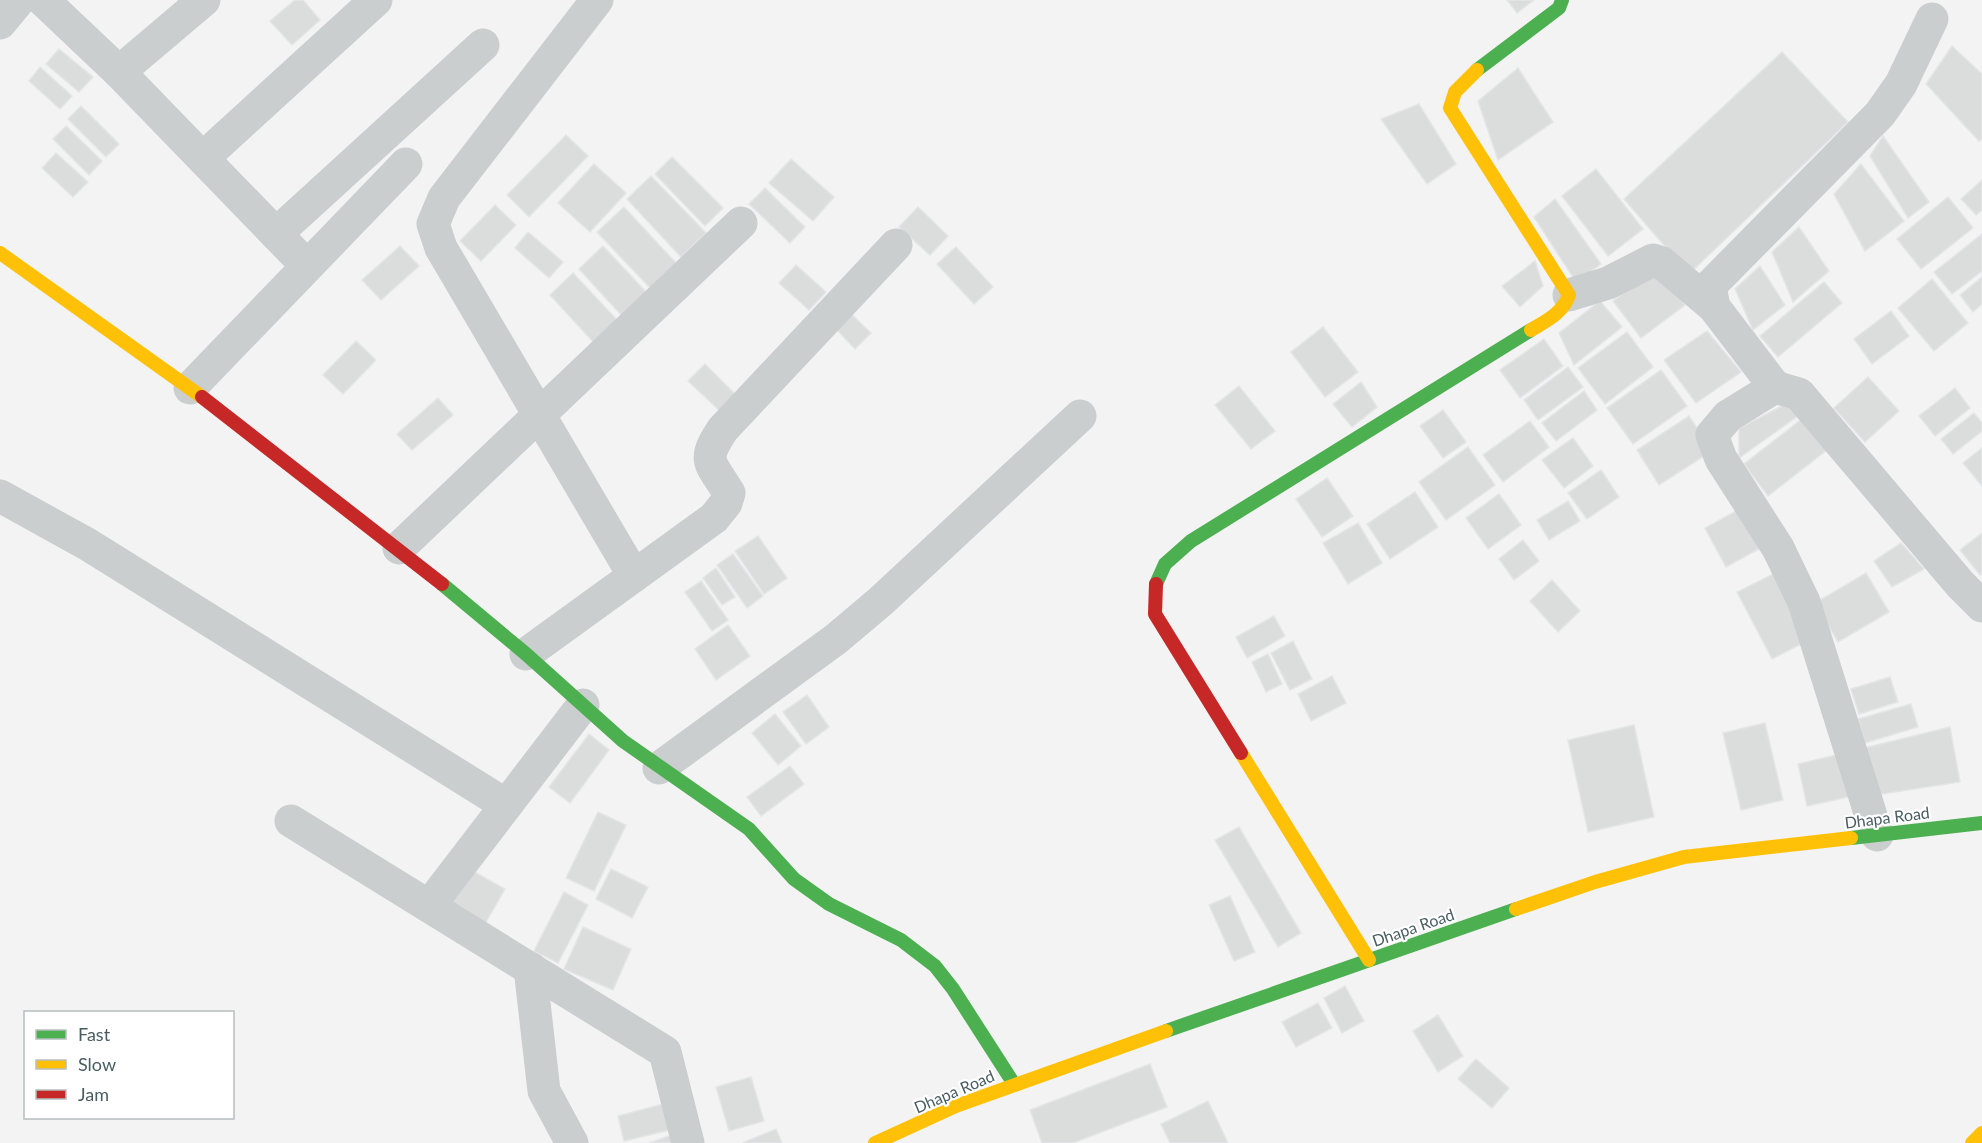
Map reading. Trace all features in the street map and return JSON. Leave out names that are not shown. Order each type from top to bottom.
[{"type":"street","points":[[0,23],[19,0]]},
{"type":"street","points":[[119,72],[204,0]]},
{"type":"street","points":[[203,158],[376,0]]},
{"type":"street","points":[[597,0],[444,198],[433,224],[441,248],[634,576]]},
{"type":"street","points":[[1562,0],[1559,8],[1467,78],[1455,92],[1450,108],[1569,295]]},
{"type":"street","points":[[57,4],[119,72],[307,267]]},
{"type":"street","points":[[1714,307],[1710,286],[1881,114],[1901,84],[1932,19]]},
{"type":"street","points":[[276,234],[483,45]]},
{"type":"street","points":[[190,388],[406,164]]},
{"type":"street","points":[[399,548],[741,223]]},
{"type":"street","points":[[526,654],[714,518],[726,503],[729,493],[708,459],[710,448],[716,438],[896,245]]},
{"type":"street","points":[[0,253],[242,425],[295,472],[399,548],[526,654],[623,741],[749,829],[794,879],[829,904],[901,940],[935,966],[953,988],[1014,1084]]},
{"type":"street","points":[[1569,295],[1608,283],[1653,260],[1662,263],[1714,307],[1775,387],[1799,394],[1815,410],[1960,584],[1982,606]]},
{"type":"street","points":[[1369,960],[1155,614],[1153,587],[1165,561],[1191,541],[1554,316],[1566,304],[1569,295]]},
{"type":"street","points":[[1775,387],[1728,416],[1712,435],[1721,459],[1778,548],[1804,602],[1877,835]]},
{"type":"street","points":[[659,768],[836,639],[881,601],[1080,416]]},
{"type":"street","points":[[0,496],[87,544],[506,805]]},
{"type":"street","points":[[429,906],[583,705]]},
{"type":"street","points":[[291,820],[665,1052],[688,1143]]},
{"type":"street","name":"Dhapa Road","points":[[875,1143],[956,1106],[1014,1084],[1595,882],[1684,857],[1982,823]]},
{"type":"street","points":[[530,968],[544,1091],[572,1143]]},
{"type":"street","points":[[1972,1143],[1982,1133]]},
{"type":"building","points":[[295,0],[303,0],[320,20],[292,45],[270,21]]},
{"type":"building","points":[[1507,0],[1534,0],[1517,13]]},
{"type":"building","points":[[1952,46],[1982,74],[1982,139],[1979,141],[1926,84]]},
{"type":"building","points":[[59,49],[93,77],[79,92],[46,64]]},
{"type":"building","points":[[1782,52],[1848,122],[1689,274],[1624,199]]},
{"type":"building","points":[[40,67],[72,96],[60,109],[29,81]]},
{"type":"building","points":[[1518,68],[1553,122],[1498,160],[1478,101]]},
{"type":"building","points":[[1419,104],[1456,164],[1427,184],[1381,119]]},
{"type":"building","points":[[81,106],[119,144],[106,157],[68,119]]},
{"type":"building","points":[[66,126],[102,161],[89,175],[53,139]]},
{"type":"building","points":[[566,135],[588,156],[529,217],[507,195]]},
{"type":"building","points":[[1883,136],[1929,202],[1908,218],[1870,156]]},
{"type":"building","points":[[56,153],[88,182],[73,197],[42,168]]},
{"type":"building","points":[[672,157],[723,208],[705,226],[655,174]]},
{"type":"building","points":[[791,159],[834,197],[813,221],[769,183]]},
{"type":"building","points":[[594,164],[626,193],[590,232],[558,203]]},
{"type":"building","points":[[1861,164],[1904,221],[1865,251],[1834,194]]},
{"type":"building","points":[[1596,169],[1643,229],[1608,256],[1562,196]]},
{"type":"building","points":[[651,176],[706,233],[681,257],[627,199]]},
{"type":"building","points":[[1982,180],[1982,210],[1976,215],[1961,199]]},
{"type":"building","points":[[765,188],[805,227],[790,243],[749,204]]},
{"type":"building","points":[[1948,197],[1973,228],[1921,269],[1897,239]]},
{"type":"building","points":[[1555,199],[1601,264],[1576,282],[1534,217]]},
{"type":"building","points":[[495,205],[516,225],[481,261],[460,241]]},
{"type":"building","points":[[624,207],[677,264],[651,289],[597,232]]},
{"type":"building","points":[[918,207],[948,236],[930,255],[899,227]]},
{"type":"building","points":[[1799,227],[1829,271],[1793,302],[1772,252]]},
{"type":"building","points":[[528,232],[563,262],[549,278],[515,248]]},
{"type":"building","points":[[1982,234],[1982,271],[1952,294],[1934,272]]},
{"type":"building","points":[[400,246],[419,266],[381,300],[362,280]]},
{"type":"building","points":[[603,246],[648,294],[623,317],[579,269]]},
{"type":"building","points":[[956,247],[993,287],[974,304],[937,264]]},
{"type":"building","points":[[1535,261],[1543,286],[1520,307],[1502,286]]},
{"type":"building","points":[[796,265],[826,292],[809,310],[779,283]]},
{"type":"building","points":[[1760,266],[1785,305],[1753,330],[1735,289]]},
{"type":"building","points":[[1657,268],[1685,305],[1641,338],[1613,301]]},
{"type":"building","points":[[573,273],[619,322],[595,344],[550,295]]},
{"type":"building","points":[[1982,277],[1982,304],[1973,312],[1960,295]]},
{"type":"building","points":[[1932,279],[1968,323],[1934,351],[1898,308]]},
{"type":"building","points":[[1824,282],[1842,303],[1778,357],[1760,336]]},
{"type":"building","points":[[1600,301],[1622,327],[1574,365],[1559,333]]},
{"type":"building","points":[[1891,311],[1909,336],[1872,364],[1854,339]]},
{"type":"building","points":[[849,312],[871,333],[855,349],[837,330]]},
{"type":"building","points":[[1323,327],[1358,372],[1325,397],[1291,352]]},
{"type":"building","points":[[1707,331],[1741,372],[1696,403],[1664,360]]},
{"type":"building","points":[[1627,332],[1653,367],[1605,404],[1578,368]]},
{"type":"building","points":[[1544,339],[1563,366],[1520,398],[1500,370]]},
{"type":"building","points":[[356,341],[376,360],[343,394],[323,375]]},
{"type":"building","points":[[705,364],[736,395],[720,411],[688,381]]},
{"type":"building","points":[[1568,367],[1583,387],[1538,420],[1524,400]]},
{"type":"building","points":[[1661,370],[1687,406],[1633,444],[1607,408]]},
{"type":"building","points":[[1868,377],[1899,411],[1865,442],[1834,408]]},
{"type":"building","points":[[1361,382],[1377,407],[1352,427],[1333,404]]},
{"type":"building","points":[[1239,386],[1275,431],[1251,449],[1215,405]]},
{"type":"building","points":[[1955,388],[1970,408],[1935,436],[1919,416]]},
{"type":"building","points":[[1584,391],[1597,410],[1556,441],[1542,423]]},
{"type":"building","points":[[438,398],[453,415],[412,450],[397,434]]},
{"type":"building","points":[[1786,404],[1805,411],[1739,458],[1739,428]]},
{"type":"building","points":[[1443,410],[1466,442],[1443,458],[1420,426]]},
{"type":"building","points":[[1974,413],[1982,423],[1982,431],[1953,454],[1941,439]]},
{"type":"building","points":[[1808,414],[1832,446],[1768,496],[1744,464]]},
{"type":"building","points":[[1689,416],[1712,451],[1659,485],[1637,450]]},
{"type":"building","points":[[1530,421],[1549,447],[1503,482],[1483,455]]},
{"type":"building","points":[[1573,438],[1593,466],[1564,488],[1542,460]]},
{"type":"building","points":[[1468,447],[1495,485],[1446,520],[1419,482]]},
{"type":"building","points":[[1982,448],[1982,486],[1963,463]]},
{"type":"building","points":[[1601,470],[1619,497],[1587,519],[1568,493]]},
{"type":"building","points":[[1327,478],[1353,516],[1322,537],[1296,499]]},
{"type":"building","points":[[1415,492],[1438,527],[1390,559],[1367,524]]},
{"type":"building","points":[[1499,494],[1521,525],[1488,549],[1466,518]]},
{"type":"building","points":[[1568,501],[1580,521],[1549,540],[1537,520]]},
{"type":"building","points":[[1747,505],[1768,544],[1726,567],[1705,528]]},
{"type":"building","points":[[1358,523],[1382,563],[1348,584],[1323,543]]},
{"type":"building","points":[[1982,533],[1982,574],[1980,575],[1960,550]]},
{"type":"building","points":[[758,536],[787,578],[764,594],[735,551]]},
{"type":"building","points":[[1523,540],[1539,561],[1514,580],[1499,559]]},
{"type":"building","points":[[1901,543],[1924,569],[1892,587],[1874,561]]},
{"type":"building","points":[[733,554],[763,596],[747,608],[717,565]]},
{"type":"building","points":[[716,568],[735,597],[722,605],[703,578]]},
{"type":"building","points":[[1781,570],[1815,637],[1772,659],[1737,592]]},
{"type":"building","points":[[1866,573],[1889,612],[1838,642],[1815,603]]},
{"type":"building","points":[[1552,580],[1580,611],[1558,632],[1530,601]]},
{"type":"building","points":[[701,581],[728,620],[712,631],[685,592]]},
{"type":"building","points":[[1274,616],[1285,636],[1247,658],[1236,637]]},
{"type":"building","points":[[728,625],[750,656],[716,680],[695,649]]},
{"type":"building","points":[[1293,641],[1312,679],[1290,690],[1271,653]]},
{"type":"building","points":[[1268,654],[1282,684],[1266,692],[1252,662]]},
{"type":"building","points":[[1332,676],[1346,703],[1311,721],[1298,694]]},
{"type":"building","points":[[1890,677],[1898,702],[1859,714],[1851,689]]},
{"type":"building","points":[[807,695],[829,727],[806,744],[783,712]]},
{"type":"building","points":[[1911,704],[1918,727],[1865,743],[1858,719]]},
{"type":"building","points":[[775,714],[801,746],[778,765],[752,733]]},
{"type":"building","points":[[1765,723],[1783,800],[1741,810],[1723,733]]},
{"type":"building","points":[[1634,725],[1654,817],[1588,832],[1568,740]]},
{"type":"building","points":[[1950,727],[1960,782],[1876,795],[1864,748]]},
{"type":"building","points":[[589,734],[609,750],[570,803],[549,787]]},
{"type":"building","points":[[1849,752],[1858,795],[1807,806],[1798,764]]},
{"type":"building","points":[[790,766],[804,784],[761,816],[747,797]]},
{"type":"building","points":[[598,812],[626,825],[594,891],[566,878]]},
{"type":"building","points":[[1239,827],[1301,933],[1278,947],[1215,840]]},
{"type":"building","points":[[464,866],[505,889],[482,929],[441,905]]},
{"type":"building","points":[[611,869],[648,887],[632,918],[596,899]]},
{"type":"building","points":[[564,892],[588,905],[558,963],[534,951]]},
{"type":"building","points":[[1230,896],[1255,952],[1234,961],[1209,905]]},
{"type":"building","points":[[583,927],[631,949],[613,990],[564,969]]},
{"type":"building","points":[[1345,986],[1364,1021],[1342,1033],[1324,998]]},
{"type":"building","points":[[1318,1003],[1332,1028],[1296,1047],[1282,1022]]},
{"type":"building","points":[[1438,1015],[1463,1056],[1438,1072],[1413,1031]]},
{"type":"building","points":[[1476,1059],[1509,1088],[1492,1108],[1458,1079]]},
{"type":"building","points":[[1150,1064],[1167,1107],[1073,1143],[1042,1143],[1030,1110]]},
{"type":"building","points":[[751,1077],[764,1121],[729,1131],[716,1087]]},
{"type":"building","points":[[1208,1101],[1228,1143],[1170,1143],[1161,1124]]},
{"type":"building","points":[[667,1103],[674,1129],[624,1141],[618,1116]]},
{"type":"building","points":[[776,1129],[782,1143],[742,1143]]},
{"type":"building","points":[[675,1134],[678,1143],[649,1143]]},
{"type":"traffic: fast","points":[[1477,70],[1559,8],[1562,0]]},
{"type":"traffic: fast","points":[[1156,584],[1165,564],[1191,541],[1531,330]]},
{"type":"traffic: fast","points":[[442,584],[526,654],[623,741],[749,829],[794,879],[829,904],[901,940],[935,966],[953,989],[1014,1084]]},
{"type":"traffic: fast","points":[[1851,838],[1982,823]]},
{"type":"traffic: fast","points":[[1166,1031],[1516,909]]},
{"type":"traffic: slow","points":[[1477,70],[1455,92],[1450,108],[1569,295],[1558,312],[1531,330]]},
{"type":"traffic: slow","points":[[0,253],[202,397]]},
{"type":"traffic: slow","points":[[1241,753],[1369,960]]},
{"type":"traffic: slow","points":[[1516,909],[1595,882],[1684,857],[1851,838]]},
{"type":"traffic: slow","points":[[875,1143],[956,1106],[1166,1031]]},
{"type":"traffic: slow","points":[[1972,1143],[1982,1133]]},
{"type":"traffic: jam","points":[[202,397],[442,584]]},
{"type":"traffic: jam","points":[[1156,584],[1155,614],[1241,753]]}]
